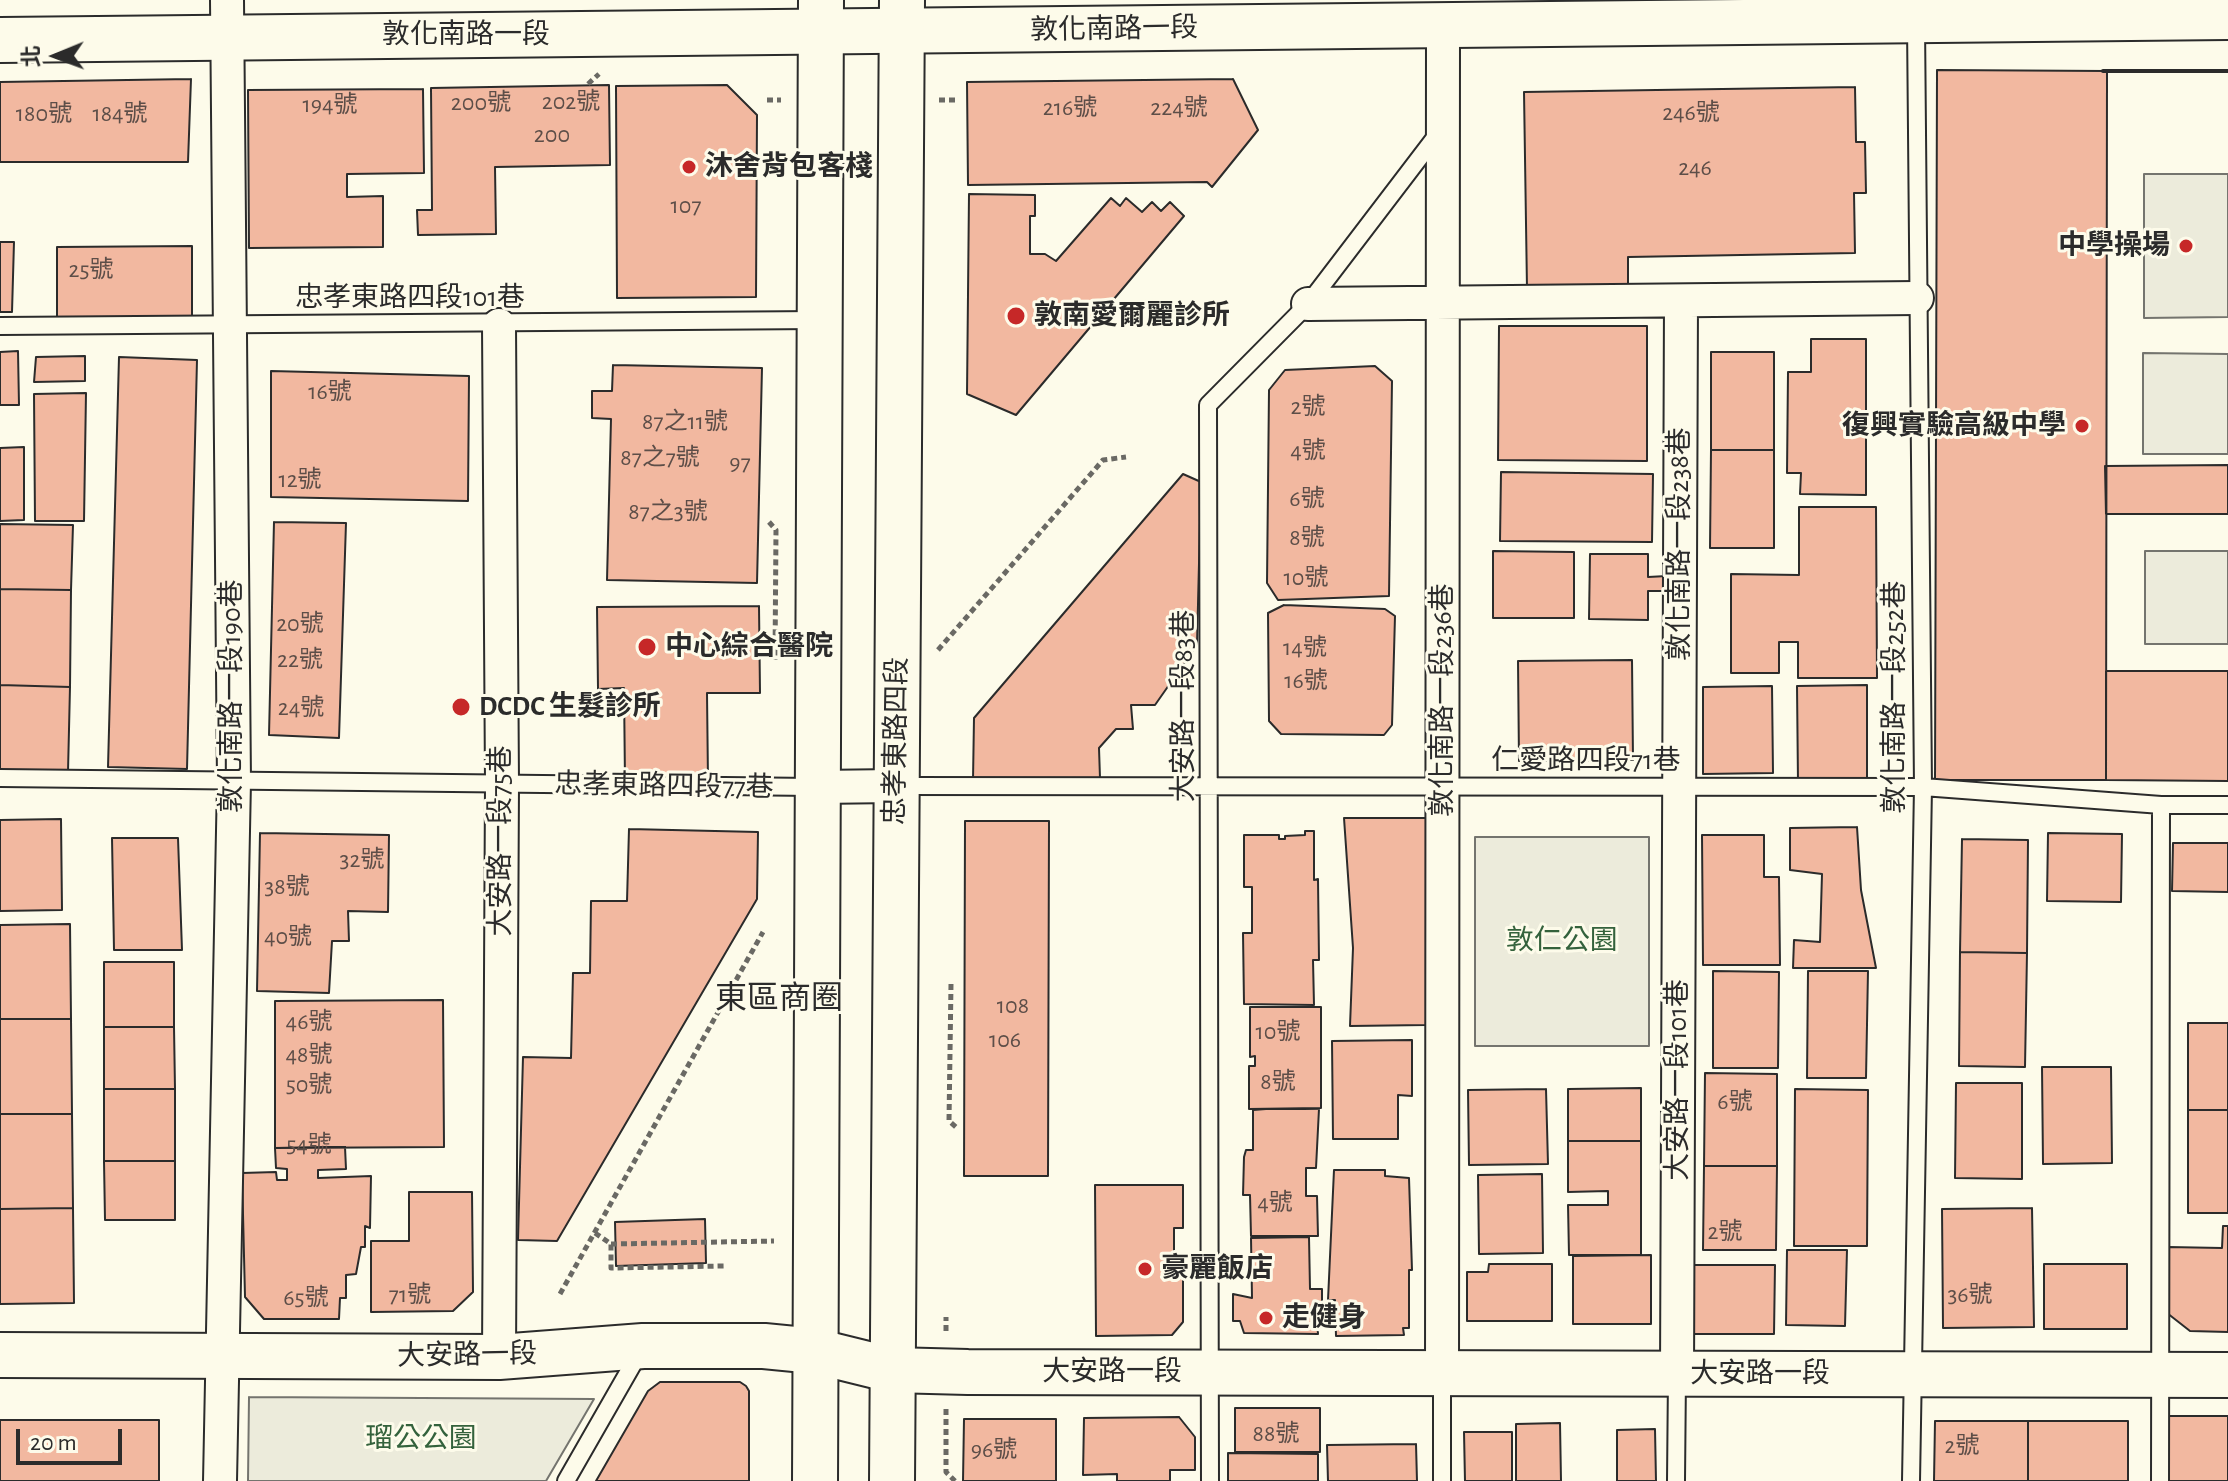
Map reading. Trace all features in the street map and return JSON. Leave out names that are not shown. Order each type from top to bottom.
[{"type":"main road","points":[[815,1481],[821,16]]},
{"type":"main road","name":"敦化南路一段","points":[[0,40],[227,18],[902,16],[1443,25],[2228,17]]},
{"type":"main road","name":"忠孝東路四段","points":[[892,1481],[902,16]]},
{"type":"main road","name":"大安路一段","points":[[0,1355],[499,1357],[643,1346],[764,1346],[815,1351],[892,1370],[2228,1375]]},
{"type":"street","name":"敦化南路一段190巷","points":[[220,1481],[234,781],[227,18]]},
{"type":"street","name":"敦化南路一段236巷","points":[[1442,1374],[1443,25]]},
{"type":"street","points":[[1308,304],[1917,298]]},
{"type":"street","name":"敦化南路一段238巷","points":[[1678,787],[1681,301]]},
{"type":"street","name":"大安路一段75巷","points":[[499,325],[502,784],[499,1357]]},
{"type":"street","name":"忠孝東路四段77巷","points":[[817,787],[895,786]]},
{"type":"street","name":"大安路一段101巷","points":[[1677,1374],[1678,787]]},
{"type":"lane","name":"敦化南路一段252巷","points":[[1911,1481],[1910,1374],[1923,787],[1916,20]]},
{"type":"lane","name":"大安路一段83巷","points":[[1210,1481],[1208,405],[1308,304],[1443,127]]},
{"type":"lane","name":"忠孝東路四段101巷","points":[[0,326],[499,325],[821,320]]},
{"type":"lane","name":"忠孝東路四段77巷","points":[[0,778],[817,787]]},
{"type":"lane","name":"仁愛路四段71巷","points":[[895,786],[1923,787],[2161,805],[2228,805]]},
{"type":"lane","points":[[2160,1481],[2161,805]]},
{"type":"lane","points":[[566,1481],[643,1346]]},
{"type":"lane","points":[[1442,1374],[1442,1481]]},
{"type":"lane","points":[[1676,1481],[1677,1374]]},
{"type":"path","points":[[588,84],[599,74]]},
{"type":"path","points":[[930,659],[1103,460],[1126,457]]},
{"type":"path","points":[[769,522],[776,530],[775,660]]},
{"type":"path","points":[[560,1294],[763,932]]},
{"type":"path","points":[[951,984],[949,1121],[958,1129]]},
{"type":"path","points":[[595,1233],[611,1244],[774,1241]]},
{"type":"path","points":[[611,1244],[611,1268],[724,1266]]},
{"type":"path","points":[[946,1472],[955,1481]]},
{"type":"green space","name":"中學操場","points":[[2144,174],[2228,174],[2228,317],[2144,318]]},
{"type":"green space","points":[[2143,353],[2228,354],[2228,454],[2143,454]]},
{"type":"green space","points":[[2145,551],[2228,551],[2228,644],[2145,644]]},
{"type":"green space","name":"敦仁公園","points":[[1475,837],[1649,837],[1649,1046],[1475,1046]]},
{"type":"green space","name":"瑠公公園","points":[[249,1397],[594,1399],[546,1481],[248,1481]]},
{"type":"building","points":[[1937,70],[2107,71],[2106,780],[1935,780]]},
{"type":"building","points":[[191,79],[188,162],[0,162],[0,82]]},
{"type":"building","points":[[1233,79],[1258,130],[1212,187],[1207,182],[968,185],[967,82]]},
{"type":"building","points":[[609,85],[610,165],[495,167],[496,234],[418,235],[417,210],[432,210],[431,88]]},
{"type":"building","points":[[727,85],[757,115],[756,297],[617,298],[616,86]]},
{"type":"building","points":[[1855,87],[1856,142],[1865,142],[1866,193],[1854,193],[1855,253],[1628,257],[1628,287],[1527,289],[1524,92]]},
{"type":"building","points":[[423,89],[424,173],[347,174],[347,197],[383,196],[383,247],[249,248],[248,90]]},
{"type":"building","points":[[969,194],[1035,195],[1035,216],[1030,216],[1030,254],[1045,254],[1056,261],[1111,198],[1120,206],[1126,198],[1142,212],[1152,202],[1161,211],[1170,202],[1184,216],[1016,415],[967,394]]},
{"type":"building","points":[[0,242],[14,242],[12,312],[0,312]]},
{"type":"building","points":[[192,246],[192,323],[57,320],[57,247]]},
{"type":"building","points":[[1499,326],[1647,326],[1647,461],[1498,460]]},
{"type":"building","points":[[1811,339],[1866,339],[1866,495],[1800,494],[1801,473],[1787,473],[1788,372],[1811,372]]},
{"type":"building","points":[[18,351],[19,405],[0,405],[0,352]]},
{"type":"building","points":[[1711,352],[1774,352],[1774,450],[1711,450]]},
{"type":"building","points":[[85,356],[85,381],[34,382],[36,357]]},
{"type":"building","points":[[119,357],[197,360],[187,769],[108,767]]},
{"type":"building","points":[[613,365],[762,368],[757,583],[607,580],[611,419],[592,418],[592,391],[612,391]]},
{"type":"building","points":[[1375,366],[1392,381],[1389,596],[1278,600],[1267,583],[1269,390],[1285,370]]},
{"type":"building","points":[[271,371],[469,376],[468,501],[271,497]]},
{"type":"building","points":[[86,393],[84,521],[35,521],[34,394]]},
{"type":"building","points":[[24,447],[24,520],[0,521],[0,448]]},
{"type":"building","points":[[1711,450],[1774,450],[1774,548],[1710,548]]},
{"type":"building","points":[[2228,465],[2228,514],[2106,514],[2105,466]]},
{"type":"building","points":[[1501,472],[1653,474],[1652,542],[1500,541]]},
{"type":"building","points":[[1183,474],[1201,482],[1197,645],[1155,705],[1131,705],[1133,729],[1116,729],[1099,748],[1100,778],[973,780],[974,718]]},
{"type":"building","points":[[1799,507],[1876,507],[1877,678],[1798,678],[1798,642],[1779,642],[1779,673],[1731,673],[1731,574],[1799,575]]},
{"type":"building","points":[[274,522],[346,523],[339,738],[269,735]]},
{"type":"building","points":[[0,524],[73,525],[71,590],[0,589]]},
{"type":"building","points":[[1493,551],[1574,552],[1574,618],[1493,618]]},
{"type":"building","points":[[1590,554],[1648,554],[1648,577],[1667,576],[1667,591],[1648,591],[1648,620],[1589,619]]},
{"type":"building","points":[[0,589],[71,590],[70,687],[0,685]]},
{"type":"building","points":[[1284,605],[1385,609],[1395,616],[1392,725],[1384,735],[1281,734],[1269,721],[1268,613]]},
{"type":"building","points":[[759,606],[760,693],[707,693],[708,781],[625,782],[624,688],[598,689],[597,607]]},
{"type":"building","points":[[1632,660],[1633,760],[1519,761],[1518,661]]},
{"type":"building","points":[[2106,671],[2228,671],[2228,781],[2106,780]]},
{"type":"building","points":[[0,685],[70,687],[68,772],[0,771]]},
{"type":"building","points":[[1867,685],[1867,783],[1798,783],[1797,686]]},
{"type":"building","points":[[1772,686],[1773,773],[1703,774],[1703,687]]},
{"type":"building","points":[[1344,818],[1426,818],[1426,1025],[1350,1026],[1353,948]]},
{"type":"building","points":[[61,819],[62,910],[0,911],[0,820]]},
{"type":"building","points":[[965,821],[1049,821],[1048,1176],[964,1176]]},
{"type":"building","points":[[1857,827],[1861,890],[1876,968],[1793,968],[1794,940],[1820,942],[1822,874],[1790,870],[1790,828]]},
{"type":"building","points":[[629,829],[758,832],[757,899],[557,1241],[518,1240],[523,1057],[571,1058],[573,973],[590,973],[591,901],[627,901]]},
{"type":"building","points":[[1305,831],[1314,831],[1314,880],[1318,879],[1319,960],[1313,960],[1314,1005],[1244,1004],[1243,933],[1252,933],[1252,887],[1244,887],[1244,835],[1279,835],[1279,839],[1285,839],[1285,836],[1305,835]]},
{"type":"building","points":[[260,833],[389,835],[388,912],[348,911],[349,941],[332,941],[329,993],[257,991]]},
{"type":"building","points":[[2048,833],[2122,834],[2121,902],[2047,901]]},
{"type":"building","points":[[1702,835],[1764,835],[1764,877],[1779,877],[1780,965],[1703,965]]},
{"type":"building","points":[[112,838],[178,838],[182,950],[114,950]]},
{"type":"building","points":[[1962,839],[2028,840],[2027,953],[1960,952]]},
{"type":"building","points":[[2173,843],[2228,843],[2228,892],[2172,891]]},
{"type":"building","points":[[70,924],[71,1019],[0,1019],[0,925]]},
{"type":"building","points":[[1960,952],[2027,953],[2025,1067],[1959,1066]]},
{"type":"building","points":[[104,962],[174,962],[174,1027],[104,1027]]},
{"type":"building","points":[[1713,971],[1779,972],[1778,1068],[1713,1068]]},
{"type":"building","points":[[1808,971],[1868,971],[1866,1078],[1807,1078]]},
{"type":"building","points":[[443,1000],[444,1147],[275,1148],[275,1001]]},
{"type":"building","points":[[1250,1007],[1321,1007],[1321,1108],[1249,1109],[1249,1066],[1255,1066],[1255,1056],[1250,1057]]},
{"type":"building","points":[[0,1019],[71,1019],[72,1114],[0,1114]]},
{"type":"building","points":[[2188,1023],[2228,1023],[2228,1110],[2188,1110]]},
{"type":"building","points":[[104,1027],[174,1027],[175,1089],[104,1089]]},
{"type":"building","points":[[1412,1040],[1412,1096],[1398,1095],[1398,1139],[1333,1139],[1332,1041]]},
{"type":"building","points":[[2042,1067],[2111,1067],[2112,1163],[2043,1164]]},
{"type":"building","points":[[1705,1073],[1777,1074],[1777,1166],[1704,1166]]},
{"type":"building","points":[[1956,1083],[2022,1083],[2022,1179],[1955,1178]]},
{"type":"building","points":[[1641,1088],[1641,1141],[1568,1141],[1568,1089]]},
{"type":"building","points":[[104,1089],[175,1089],[175,1161],[104,1161]]},
{"type":"building","points":[[1546,1089],[1548,1164],[1469,1165],[1468,1090]]},
{"type":"building","points":[[1795,1089],[1868,1090],[1867,1246],[1794,1246]]},
{"type":"building","points":[[1319,1109],[1316,1168],[1306,1168],[1306,1196],[1317,1196],[1318,1236],[1251,1236],[1250,1195],[1243,1195],[1244,1157],[1246,1150],[1253,1150],[1253,1110]]},
{"type":"building","points":[[2188,1110],[2228,1110],[2228,1213],[2188,1213]]},
{"type":"building","points":[[0,1114],[72,1114],[73,1208],[0,1209]]},
{"type":"building","points":[[1568,1141],[1641,1141],[1641,1255],[1569,1255],[1568,1205],[1608,1205],[1608,1191],[1568,1192]]},
{"type":"building","points":[[345,1147],[346,1169],[318,1170],[318,1178],[371,1176],[370,1228],[365,1226],[365,1247],[361,1247],[356,1274],[346,1275],[346,1298],[340,1298],[339,1319],[264,1319],[245,1297],[242,1173],[276,1172],[277,1180],[287,1180],[287,1169],[276,1168],[275,1148]]},
{"type":"building","points":[[104,1161],[175,1161],[175,1220],[105,1220]]},
{"type":"building","points":[[1704,1166],[1777,1166],[1776,1250],[1703,1250]]},
{"type":"building","points":[[1334,1170],[1385,1170],[1385,1176],[1409,1178],[1412,1270],[1409,1270],[1409,1328],[1403,1328],[1404,1335],[1336,1336],[1335,1300],[1328,1300]]},
{"type":"building","points":[[1542,1174],[1543,1253],[1479,1254],[1478,1175]]},
{"type":"building","points":[[1095,1185],[1183,1185],[1183,1228],[1174,1228],[1174,1258],[1183,1258],[1183,1322],[1172,1335],[1096,1336]]},
{"type":"building","points":[[409,1192],[472,1192],[473,1292],[453,1311],[371,1312],[371,1241],[409,1241]]},
{"type":"building","points":[[73,1208],[74,1303],[0,1304],[0,1209]]},
{"type":"building","points":[[2032,1208],[2034,1327],[1943,1328],[1942,1209]]},
{"type":"building","points":[[705,1219],[706,1263],[616,1266],[615,1222]]},
{"type":"building","points":[[2223,1226],[2228,1226],[2228,1332],[2190,1331],[2167,1313],[2168,1247],[2222,1248]]},
{"type":"building","points":[[1309,1237],[1310,1289],[1322,1289],[1322,1320],[1317,1320],[1318,1334],[1244,1333],[1240,1321],[1233,1321],[1233,1294],[1252,1298],[1251,1238]]},
{"type":"building","points":[[1787,1250],[1847,1250],[1845,1326],[1786,1325]]},
{"type":"building","points":[[1651,1255],[1651,1324],[1573,1324],[1573,1256]]},
{"type":"building","points":[[1489,1264],[1552,1264],[1552,1321],[1467,1321],[1467,1272],[1488,1272]]},
{"type":"building","points":[[2044,1264],[2127,1264],[2127,1329],[2044,1329]]},
{"type":"building","points":[[1691,1265],[1775,1265],[1774,1334],[1690,1334]]},
{"type":"building","points":[[660,1382],[740,1382],[746,1386],[749,1391],[749,1481],[596,1481],[648,1391]]},
{"type":"building","points":[[1235,1408],[1320,1408],[1320,1452],[1235,1452]]},
{"type":"building","points":[[2168,1416],[2228,1416],[2228,1481],[2168,1481]]},
{"type":"building","points":[[1179,1417],[1195,1437],[1195,1470],[1170,1470],[1170,1481],[1117,1481],[1117,1474],[1083,1475],[1084,1418]]},
{"type":"building","points":[[964,1419],[1056,1419],[1056,1481],[963,1481]]},
{"type":"building","points":[[0,1420],[159,1420],[159,1481],[0,1481]]},
{"type":"building","points":[[1935,1421],[2028,1421],[2028,1481],[1934,1481]]},
{"type":"building","points":[[2028,1421],[2128,1421],[2128,1481],[2028,1481]]},
{"type":"building","points":[[1560,1423],[1561,1481],[1516,1481],[1516,1424]]},
{"type":"building","points":[[1655,1429],[1656,1481],[1617,1481],[1617,1430]]},
{"type":"building","points":[[1464,1432],[1512,1432],[1512,1481],[1465,1481]]},
{"type":"building","points":[[1416,1444],[1417,1481],[1328,1481],[1327,1445]]},
{"type":"building","points":[[1228,1453],[1318,1454],[1318,1481],[1228,1481]]},
{"type":"wall","points":[[2103,71],[2228,71]]},
{"type":"place","name":"沐舍背包客棧","points":[[689,167]]},
{"type":"place","name":"中學操場","points":[[2186,246]]},
{"type":"place","name":"敦南愛爾麗診所","points":[[1016,316]]},
{"type":"place","name":"復興實驗高級中學","points":[[2082,426]]},
{"type":"place","name":"中心綜合醫院","points":[[647,647]]},
{"type":"place","name":"DCDC 生髮診所","points":[[461,707]]},
{"type":"place","name":"豪麗飯店","points":[[1145,1269]]},
{"type":"place","name":"走健身","points":[[1266,1318]]},
{"type":"district","name":"東區商圈","points":[[779,998]]}]
